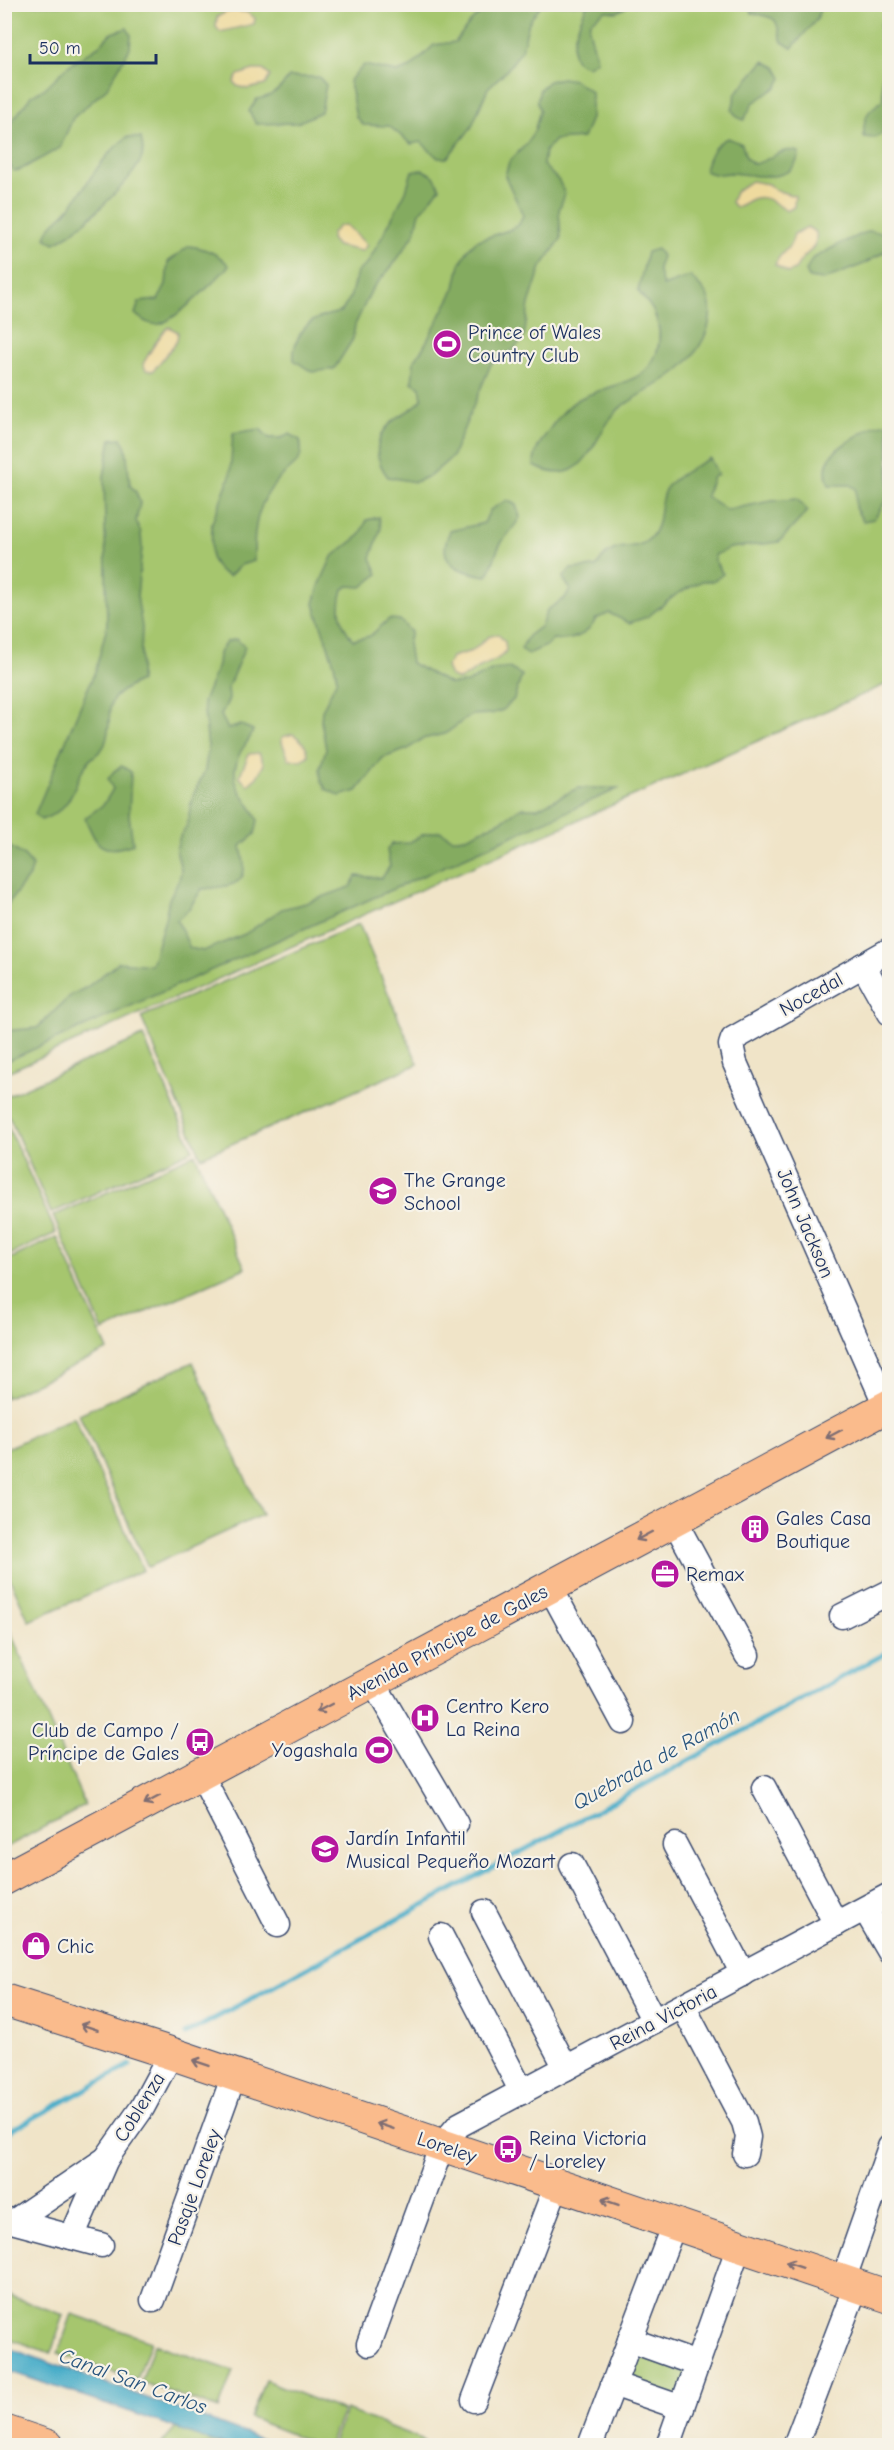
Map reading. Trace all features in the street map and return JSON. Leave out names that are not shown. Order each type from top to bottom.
[{"type":"main road","name":"Avenida Príncipe de Gales","points":[[4,1879],[674,1520],[888,1409]]},
{"type":"main road","name":"Loreley","points":[[4,2000],[161,2050],[890,2297]]},
{"type":"main road","points":[[4,2431],[48,2445]]},
{"type":"street","name":"Nocedal","points":[[733,1039],[890,951]]},
{"type":"street","points":[[863,965],[890,1013]]},
{"type":"street","name":"John Jackson","points":[[733,1039],[731,1045],[735,1063],[888,1409]]},
{"type":"street","points":[[674,1520],[747,1655]]},
{"type":"street","points":[[550,1587],[622,1722]]},
{"type":"street","points":[[842,1616],[890,1592]]},
{"type":"street","points":[[373,1682],[456,1824]]},
{"type":"street","points":[[201,1774],[278,1924]]},
{"type":"street","points":[[764,1788],[836,1924]]},
{"type":"street","points":[[675,1845],[743,1974]]},
{"type":"street","points":[[572,1865],[654,2021]]},
{"type":"street","name":"Reina Victoria","points":[[442,2145],[459,2125],[890,1895]]},
{"type":"street","points":[[865,1909],[890,1952]]},
{"type":"street","points":[[484,1911],[566,2068]]},
{"type":"street","points":[[441,1936],[522,2092]]},
{"type":"street","points":[[683,2006],[744,2122],[748,2137],[745,2154]]},
{"type":"street","name":"Coblenza","points":[[72,2237],[106,2159],[142,2108],[161,2050]]},
{"type":"street","name":"Pasaje Loreley","points":[[153,2300],[234,2075]]},
{"type":"street","points":[[369,2344],[442,2145]]},
{"type":"street","points":[[795,2445],[850,2284],[890,2148]]},
{"type":"street","name":"Coblenza","points":[[10,2220],[106,2159]]},
{"type":"street","points":[[474,2400],[557,2184]]},
{"type":"street","name":"Coblenza","points":[[10,2220],[101,2245]]},
{"type":"street","points":[[590,2445],[674,2224]]},
{"type":"street","points":[[668,2445],[739,2246]]},
{"type":"street","points":[[630,2340],[697,2364]]},
{"type":"street","points":[[613,2384],[682,2408]]},
{"type":"green space","points":[[497,4],[541,5],[529,22],[522,50],[507,70],[488,88],[471,128],[447,158],[438,158],[421,142],[411,144],[389,126],[363,125],[356,117],[349,81],[364,65],[397,72],[411,67],[434,45],[455,42],[473,19]]},
{"type":"green space","name":"Prince of Wales Country Club","points":[[5,5],[889,5],[889,683],[5,1073]]},
{"type":"green space","points":[[586,5],[630,5],[617,12],[605,11],[590,22],[589,29],[597,60],[588,66],[579,63],[574,57],[573,50],[576,32]]},
{"type":"green space","points":[[749,5],[818,5],[820,9],[817,19],[792,48],[782,42],[777,23],[772,18],[752,13]]},
{"type":"green space","points":[[889,9],[889,130],[875,138],[864,137],[867,115],[883,100],[882,78],[887,68],[880,38],[880,25]]},
{"type":"green space","points":[[127,28],[131,35],[130,48],[107,88],[73,118],[60,148],[20,170],[13,171],[5,155],[9,145],[6,129],[32,95],[44,89],[68,66],[100,45],[110,34]]},
{"type":"green space","points":[[764,61],[776,67],[782,78],[777,87],[753,103],[744,120],[737,117],[732,110],[736,93]]},
{"type":"green space","points":[[289,77],[319,77],[326,85],[321,112],[297,123],[256,124],[249,111],[257,99],[275,92]]},
{"type":"green space","points":[[562,78],[574,80],[591,92],[591,118],[583,138],[555,140],[545,151],[543,165],[559,181],[565,194],[559,210],[561,239],[541,267],[529,304],[524,338],[512,351],[491,364],[452,457],[430,476],[415,482],[388,477],[379,459],[379,442],[387,427],[394,420],[422,399],[420,387],[412,382],[414,361],[455,288],[460,264],[469,248],[476,241],[509,230],[519,224],[523,215],[505,176],[509,162],[528,142],[535,129],[540,110],[537,102],[540,89],[549,81]]},
{"type":"green space","points":[[127,137],[141,138],[143,146],[141,160],[135,170],[89,219],[76,229],[54,243],[45,238],[49,228],[71,206],[103,161]]},
{"type":"green space","points":[[728,138],[742,144],[746,158],[754,164],[786,151],[799,152],[796,163],[790,170],[773,176],[716,174],[705,171],[712,151]]},
{"type":"green space","points":[[423,170],[434,176],[440,188],[420,212],[415,233],[394,264],[372,289],[355,325],[353,339],[334,369],[312,372],[294,360],[295,347],[300,335],[313,321],[342,311],[350,298],[357,272],[367,264],[383,235],[406,191],[412,171]]},
{"type":"green space","points":[[869,231],[886,233],[889,249],[864,264],[823,280],[809,278],[806,271],[812,259]]},
{"type":"green space","points":[[189,246],[211,252],[229,266],[176,315],[160,324],[146,322],[135,314],[139,302],[158,300],[166,285],[168,262]]},
{"type":"green space","points":[[657,249],[662,256],[658,269],[663,286],[690,276],[708,297],[710,318],[704,338],[697,350],[680,369],[624,405],[614,415],[589,454],[579,465],[568,472],[553,473],[534,466],[536,452],[542,441],[557,419],[570,406],[585,396],[632,379],[648,368],[653,360],[659,342],[658,323],[651,307],[638,291],[647,252]]},
{"type":"green space","points":[[889,423],[889,496],[874,519],[863,521],[855,508],[856,489],[850,485],[829,485],[827,463],[839,448],[865,431],[877,425]]},
{"type":"green space","points":[[260,429],[269,438],[281,438],[290,434],[300,440],[301,454],[297,462],[275,484],[262,505],[254,540],[254,561],[241,565],[229,576],[219,571],[211,558],[212,523],[230,476],[233,433]]},
{"type":"green space","points":[[121,438],[126,447],[130,485],[136,492],[140,503],[136,521],[141,533],[142,548],[137,596],[142,627],[140,681],[117,695],[112,701],[104,747],[89,761],[61,809],[41,820],[35,814],[96,669],[107,626],[104,476],[111,439]]},
{"type":"green space","points":[[710,458],[718,475],[713,477],[706,496],[727,510],[771,501],[797,499],[808,511],[779,542],[730,548],[715,555],[715,561],[723,574],[713,581],[702,581],[677,594],[647,617],[629,623],[609,613],[596,619],[583,634],[566,640],[553,639],[546,646],[528,654],[521,649],[528,636],[541,626],[547,610],[565,598],[570,589],[563,578],[570,569],[596,567],[604,556],[613,550],[645,542],[657,527],[663,496],[668,485]]},
{"type":"green space","points":[[507,500],[516,505],[520,517],[500,545],[487,576],[459,569],[452,564],[445,551],[450,531],[484,523],[490,510]]},
{"type":"green space","points":[[379,517],[381,528],[371,558],[378,574],[362,587],[349,586],[343,589],[341,596],[341,616],[353,640],[370,636],[389,619],[400,620],[411,632],[408,643],[411,663],[450,684],[467,683],[493,670],[509,668],[522,675],[514,699],[503,710],[491,714],[471,715],[445,734],[422,739],[408,749],[383,758],[357,791],[340,796],[326,789],[321,781],[320,768],[326,749],[321,721],[322,711],[337,679],[314,604],[332,557],[360,535],[367,520]]},
{"type":"green space","points":[[236,639],[245,647],[228,687],[229,699],[221,715],[228,729],[241,725],[253,730],[239,755],[235,775],[239,790],[258,820],[255,834],[241,846],[244,866],[240,879],[236,883],[222,887],[202,889],[188,910],[177,920],[190,948],[203,951],[245,934],[282,909],[350,887],[356,876],[382,878],[390,866],[387,850],[391,844],[408,843],[424,834],[440,831],[452,838],[464,838],[503,820],[520,808],[538,808],[578,788],[620,788],[5,1062],[5,1031],[37,1028],[71,995],[87,987],[119,962],[151,965],[169,899],[180,877],[181,869],[176,850],[180,836],[187,826],[192,798],[205,770],[208,747],[203,702],[218,665],[219,653],[226,642]]},
{"type":"green space","points":[[122,766],[131,772],[129,815],[133,844],[113,849],[106,848],[97,841],[85,818],[104,804],[113,789],[108,779]]},
{"type":"green space","points":[[10,847],[23,855],[33,866],[30,875],[5,908],[5,848]]},
{"type":"green space","points":[[359,924],[418,1064],[201,1157],[141,1017]]},
{"type":"green space","points":[[143,1036],[193,1150],[51,1213],[5,1107],[5,1097]]},
{"type":"green space","points":[[5,1120],[56,1233],[4,1257]]},
{"type":"green space","points":[[195,1154],[245,1268],[103,1331],[53,1216]]},
{"type":"green space","points":[[57,1237],[108,1350],[5,1398],[5,1261]]},
{"type":"green space","points":[[193,1362],[262,1515],[148,1567],[79,1414]]},
{"type":"green space","points":[[74,1417],[143,1570],[29,1621],[5,1568],[5,1449]]},
{"type":"green space","points":[[4,1617],[85,1805],[5,1848],[4,1848]]},
{"type":"green space","points":[[5,2294],[64,2315],[51,2353],[5,2337]]},
{"type":"green space","points":[[72,2314],[151,2341],[137,2380],[58,2353]]},
{"type":"green space","points":[[154,2344],[233,2371],[219,2409],[141,2382]]},
{"type":"green space","points":[[635,2352],[688,2373],[678,2399],[625,2378]]},
{"type":"green space","points":[[265,2380],[343,2411],[329,2445],[320,2445],[250,2418]]},
{"type":"green space","points":[[346,2410],[424,2440],[422,2445],[332,2445]]},
{"type":"green space","points":[[176,2428],[224,2445],[160,2446]]},
{"type":"sand","points":[[226,12],[246,12],[255,18],[254,24],[220,32],[216,27],[217,17]]},
{"type":"sand","points":[[253,70],[263,70],[270,76],[265,85],[247,89],[237,86],[234,82],[238,75]]},
{"type":"sand","points":[[751,181],[768,184],[775,190],[795,196],[794,207],[787,211],[771,200],[757,198],[735,207],[731,202],[735,192]]},
{"type":"sand","points":[[346,225],[367,245],[362,251],[337,246],[331,239],[332,233],[339,226]]},
{"type":"sand","points":[[807,227],[816,232],[815,244],[795,270],[788,273],[775,265],[791,244],[794,234]]},
{"type":"sand","points":[[169,327],[178,332],[177,341],[153,371],[146,370],[143,364],[159,338]]},
{"type":"sand","points":[[498,634],[505,642],[506,651],[500,657],[458,680],[450,676],[446,667],[452,657],[472,651],[488,637]]},
{"type":"sand","points":[[293,734],[307,749],[308,756],[301,760],[289,760],[282,742],[282,737]]},
{"type":"sand","points":[[259,753],[264,764],[257,777],[248,785],[239,777],[249,754]]},
{"type":"water","points":[[5,2347],[277,2445],[224,2445],[5,2370]]},
{"type":"waterway","name":"Quebrada de Ramón","points":[[186,2034],[890,1651]]},
{"type":"waterway","name":"Quebrada de Ramón","points":[[4,2134],[130,2065]]},
{"type":"place","name":"Prince of Wales Country Club","points":[[447,344]]},
{"type":"place","name":"The Grange School","points":[[383,1191]]},
{"type":"place","name":"Gales Casa Boutique","points":[[755,1529]]},
{"type":"place","name":"Remax","points":[[665,1574]]},
{"type":"place","name":"Centro Kero La Reina","points":[[425,1718]]},
{"type":"place","name":"Club de Campo / Príncipe de Gales","points":[[200,1742]]},
{"type":"place","name":"Yogashala","points":[[379,1750]]},
{"type":"place","name":"Jardín Infantil Musical Pequeño Mozart","points":[[325,1849]]},
{"type":"place","name":"Chic","points":[[36,1946]]},
{"type":"place","name":"Reina Victoria / Loreley","points":[[508,2149]]},
{"type":"water label","name":"Canal San Carlos","points":[[133,2381]]}]
